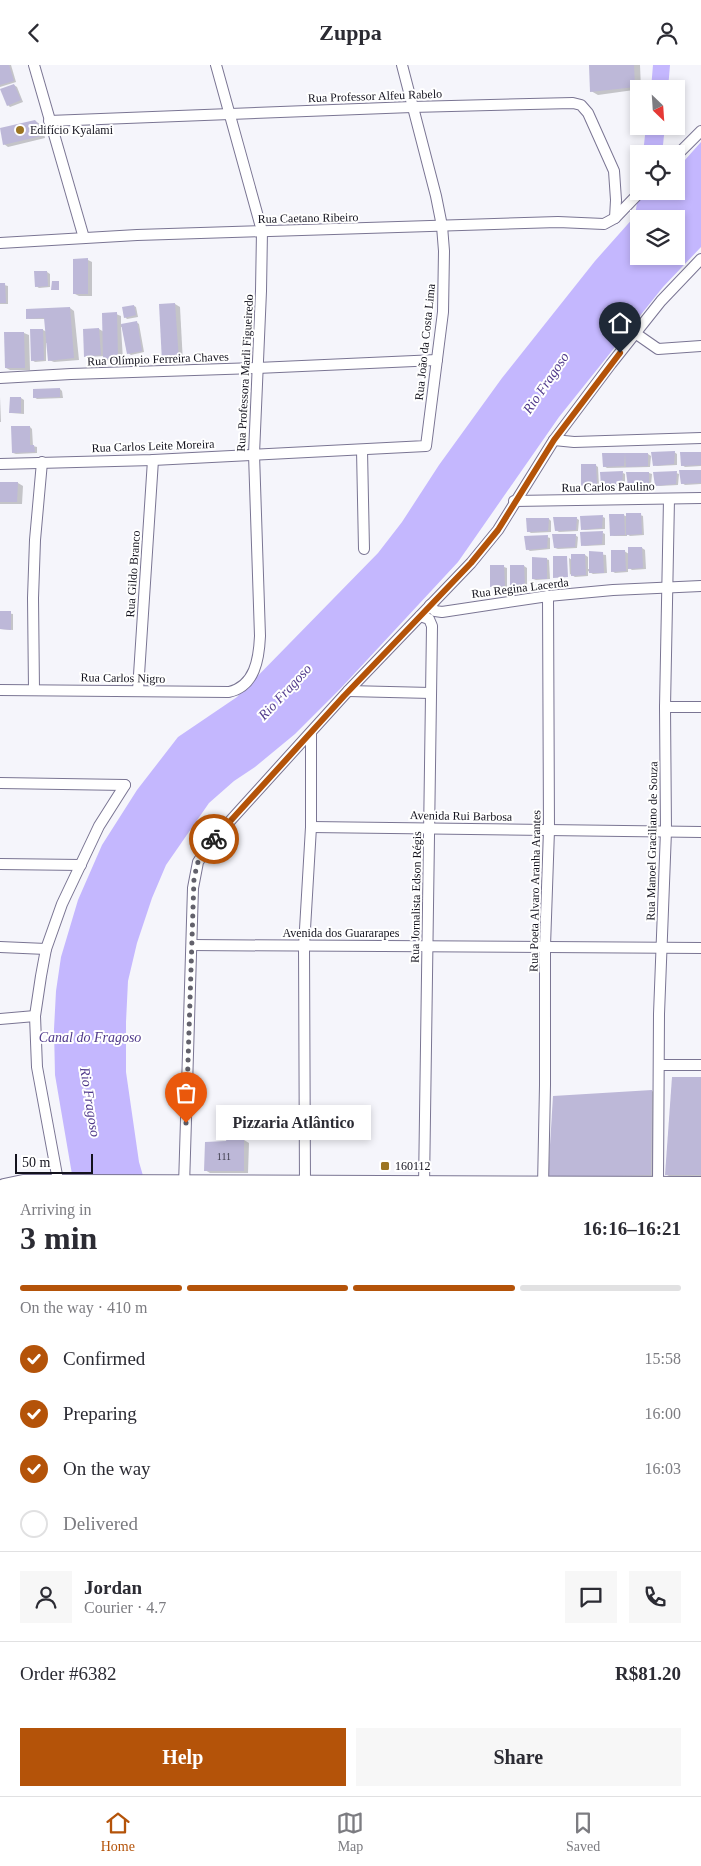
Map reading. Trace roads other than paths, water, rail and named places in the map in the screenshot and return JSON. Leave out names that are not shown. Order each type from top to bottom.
[{"type":"main road","points":[[0,1178],[23,1182],[63,1183],[146,1182],[304,1185],[701,1184]]},
{"type":"main road","points":[[4,1186],[23,1182]]},
{"type":"street","points":[[34,65],[84,238]]},
{"type":"street","name":"Rua Professora Marli Figueiredo","points":[[216,65],[262,231],[262,291],[254,454],[260,636],[256,664],[252,675],[244,685]]},
{"type":"street","name":"Rua João da Costa Lima","points":[[402,65],[442,226],[444,251],[444,288],[426,446]]},
{"type":"street","name":"Rua Professor Alfeu Rabelo","points":[[49,121],[412,107],[573,103],[581,105],[592,120],[614,171],[616,191],[615,218]]},
{"type":"street","points":[[685,146],[701,131]]},
{"type":"street","points":[[615,218],[633,200]]},
{"type":"street","name":"Rua Caetano Ribeiro","points":[[0,243],[262,231],[558,222],[600,225],[608,223],[615,218]]},
{"type":"street","points":[[184,1184],[194,878],[198,862],[203,853],[227,823],[348,691],[471,563],[492,537],[554,440],[635,333],[661,301],[701,259]]},
{"type":"street","points":[[635,333],[658,349],[701,346]]},
{"type":"street","name":"Rua Olímpio Ferreira Chaves","points":[[0,378],[88,373],[257,369],[437,360]]},
{"type":"street","points":[[554,440],[574,442],[701,438]]},
{"type":"street","name":"Rua Carlos Leite Moreira","points":[[0,464],[154,460],[426,446]]},
{"type":"street","points":[[362,450],[364,549]]},
{"type":"street","name":"Rua Gildo Branco","points":[[138,690],[154,460]]},
{"type":"street","points":[[34,690],[33,598],[35,540],[42,462]]},
{"type":"street","name":"Rua Carlos Paulino","points":[[514,501],[701,498]]},
{"type":"street","name":"Rua Manoel Graciliano de Souza","points":[[658,1183],[659,1014],[666,831],[669,499]]},
{"type":"street","name":"Rua Regina Lacerda","points":[[430,605],[436,611],[442,612],[548,596],[614,590],[701,586]]},
{"type":"street","name":"Rua Poeta Alvaro Aranha Arantes","points":[[543,1184],[545,946],[549,830],[548,596]]},
{"type":"street","name":"Rua Jornalista Edson Régis","points":[[420,615],[429,619],[432,626],[424,1185]]},
{"type":"street","name":"Rua Carlos Nigro","points":[[0,690],[138,690],[220,693],[234,690],[244,685]]},
{"type":"street","points":[[348,691],[432,693]]},
{"type":"street","points":[[666,707],[701,707]]},
{"type":"street","points":[[304,1185],[304,947],[311,827],[311,733]]},
{"type":"street","points":[[0,783],[125,785],[98,826],[62,904],[46,949],[35,1016],[37,1067],[63,1183]]},
{"type":"street","name":"Avenida Rui Barbosa","points":[[311,827],[701,831]]},
{"type":"street","points":[[0,864],[81,865]]},
{"type":"street","name":"Avenida dos Guararapes","points":[[192,945],[701,948]]},
{"type":"street","points":[[0,947],[46,949]]},
{"type":"street","points":[[0,1019],[35,1016]]},
{"type":"street","points":[[660,1065],[701,1065]]},
{"type":"water","points":[[653,65],[670,65],[669,80],[652,80]]},
{"type":"water","points":[[645,135],[664,135],[663,145],[644,145]]},
{"type":"water","name":"Canal do Fragoso","points":[[701,142],[701,247],[685,264],[685,210],[636,210],[637,200],[685,200],[685,160]]},
{"type":"water","name":"Canal do Fragoso","points":[[630,222],[630,265],[684,265],[663,287],[559,417],[458,562],[341,688],[295,734],[255,767],[234,781],[209,803],[166,865],[152,898],[137,943],[128,981],[126,1072],[139,1162],[146,1186],[74,1186],[55,1075],[54,1029],[56,991],[61,957],[78,900],[102,845],[137,790],[178,737],[237,697],[378,553],[402,522],[439,465],[502,378],[595,261]]},
{"type":"place","name":"Edifício Kyalami","points":[[20,130]]},
{"type":"place","name":"Pizzaria Atlântico","points":[[186,1123]]},
{"type":"place","name":"160112","points":[[385,1166]]},
{"type":"water label","name":"Rio Fragoso","points":[[546,383]]},
{"type":"water label","name":"Rio Fragoso","points":[[285,692]]},
{"type":"water label","name":"Rio Fragoso","points":[[90,1102]]}]
